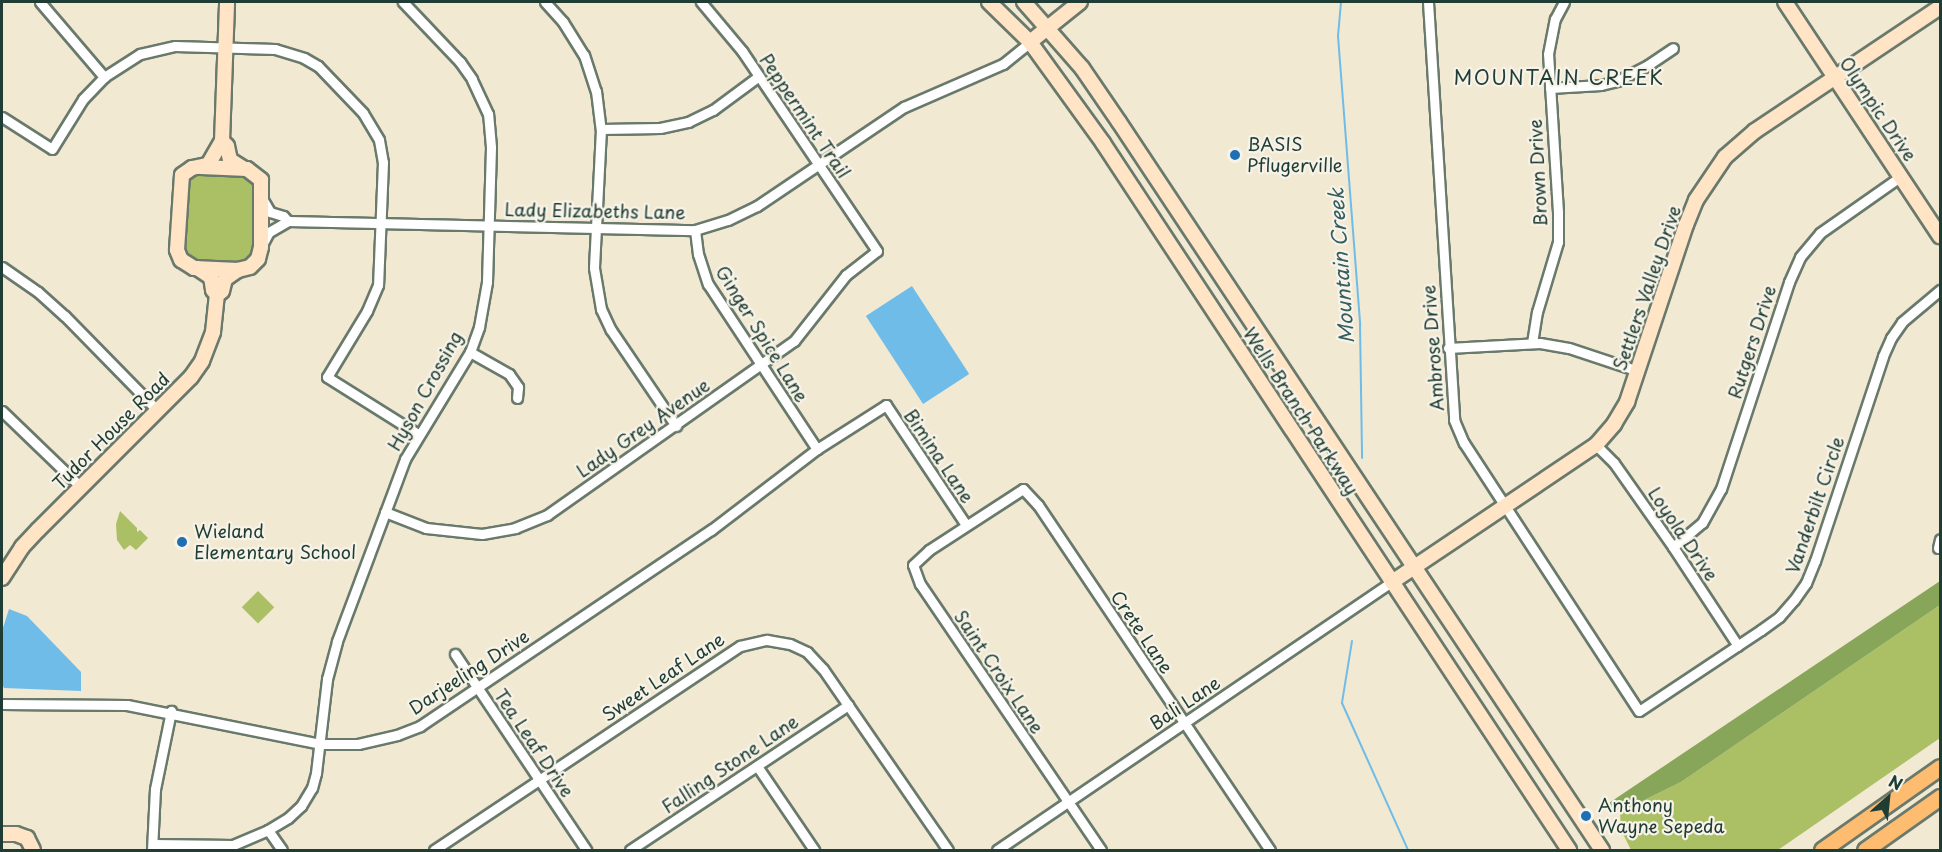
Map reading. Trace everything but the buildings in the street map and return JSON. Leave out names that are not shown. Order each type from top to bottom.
[{"type":"main road","points":[[1822,850],[1941,767]]},
{"type":"main road","points":[[1865,850],[1941,797]]},
{"type":"street","points":[[40,2],[104,77]]},
{"type":"street","points":[[227,2],[222,141],[213,160],[187,171],[179,182],[178,256],[186,265],[197,268],[238,270]]},
{"type":"street","name":"Hyson Crossing","points":[[152,847],[233,845],[268,830],[301,806],[312,788],[320,744],[327,679],[336,641],[405,459],[418,434],[470,352],[484,305],[491,130],[482,96],[460,62],[403,2]]},
{"type":"street","points":[[544,2],[563,22],[584,56],[596,91],[601,129],[594,268],[601,309],[611,330],[676,426]]},
{"type":"street","name":"Peppermint Trail","points":[[701,2],[759,76],[877,252]]},
{"type":"street","name":"Wells Branch Parkway","points":[[989,2],[1030,42],[1103,143],[1568,849]]},
{"type":"street","name":"Wells Branch Parkway","points":[[1024,2],[1082,68],[1113,113],[1602,850]]},
{"type":"street","points":[[1030,42],[1080,2]]},
{"type":"street","name":"Ambrose Drive","points":[[1428,2],[1451,401],[1457,429],[1505,507],[1639,711]]},
{"type":"street","name":"Brown Drive","points":[[1532,343],[1537,312],[1552,265],[1559,228],[1550,88],[1550,35],[1563,2]]},
{"type":"street","name":"Olympic Drive","points":[[1785,2],[1941,236]]},
{"type":"street","name":"Settlers Valley Drive","points":[[1392,582],[1596,445],[1614,424],[1627,402],[1686,225],[1710,176],[1725,157],[1755,131],[1836,78],[1940,4]]},
{"type":"street","name":"Lady Elizabeths Lane","points":[[288,221],[695,230],[728,220],[756,206],[819,166],[904,106],[1003,64],[1030,42]]},
{"type":"street","points":[[2,117],[52,149],[83,99],[104,77],[140,54],[156,49],[192,45],[275,49],[304,58],[318,66],[363,113],[373,127],[382,154],[380,271],[374,298],[327,377],[418,434]]},
{"type":"street","points":[[1550,88],[1601,86],[1617,81],[1673,48]]},
{"type":"street","points":[[601,129],[660,128],[688,122],[713,110],[759,76]]},
{"type":"street","points":[[222,141],[230,160],[251,170],[261,180],[261,247]]},
{"type":"street","points":[[201,167],[244,168]]},
{"type":"street","name":"Rutgers Drive","points":[[1673,547],[1702,523],[1721,489],[1789,282],[1800,257],[1820,233],[1901,176]]},
{"type":"street","points":[[197,268],[211,277],[213,290],[217,295],[222,291],[225,279],[238,270],[255,264],[269,232],[288,221],[283,216],[270,212],[262,199]]},
{"type":"street","name":"Ginger Spice Lane","points":[[695,230],[698,254],[708,284],[817,450]]},
{"type":"street","name":"Lady Grey Avenue","points":[[385,512],[426,528],[446,532],[482,534],[515,528],[547,515],[794,341],[846,275],[877,252]]},
{"type":"street","points":[[2,267],[38,292],[65,316],[157,410]]},
{"type":"street","name":"Vanderbilt Circle","points":[[1639,711],[1779,617],[1806,583],[1883,356],[1902,322],[1941,290]]},
{"type":"street","name":"Tudor House Road","points":[[2,578],[22,547],[80,486],[191,377],[202,361],[213,332],[217,295]]},
{"type":"street","points":[[1448,348],[1532,343],[1569,348],[1638,371]]},
{"type":"street","points":[[470,352],[509,374],[518,387],[518,398]]},
{"type":"street","name":"Darjeeling Drive","points":[[2,704],[127,705],[171,711],[320,744],[358,744],[397,735],[420,726],[711,530],[817,450],[885,405]]},
{"type":"street","name":"Bimina Lane","points":[[885,405],[966,525]]},
{"type":"street","points":[[2,411],[80,486]]},
{"type":"street","name":"Loyola Drive","points":[[1596,445],[1614,463],[1738,646]]},
{"type":"street","name":"Crete Lane","points":[[966,525],[1023,489],[1038,505],[1270,850]]},
{"type":"street","name":"Saint Croix Lane","points":[[966,525],[929,550],[913,565],[920,584],[1101,850]]},
{"type":"street","name":"Bali Lane","points":[[997,850],[1392,582]]},
{"type":"street","name":"Sweet Leaf Lane","points":[[439,849],[740,646],[767,640],[790,644],[807,652],[848,705],[948,850]]},
{"type":"street","name":"Tea Leaf Drive","points":[[455,654],[586,850]]},
{"type":"street","name":"Falling Stone Lane","points":[[630,850],[848,705]]},
{"type":"street","points":[[152,847],[155,789],[171,711]]},
{"type":"street","points":[[757,766],[814,850]]},
{"type":"street","points":[[268,830],[282,850]]},
{"type":"street","points":[[1568,849],[1590,832]]},
{"type":"street","points":[[2,834],[16,834],[27,838],[33,850]]},
{"type":"green space","points":[[193,174],[247,176],[255,182],[253,252],[246,261],[196,261],[186,254],[187,180]]},
{"type":"green space","points":[[120,511],[137,528],[137,532],[140,530],[148,538],[136,550],[130,545],[124,550],[117,540],[116,524]]},
{"type":"green space","points":[[1940,581],[1940,605],[1681,782],[1620,812],[1603,807]]},
{"type":"green space","points":[[258,591],[274,607],[258,624],[242,607]]},
{"type":"green space","points":[[1940,605],[1940,738],[1778,850],[1631,850],[1621,830],[1620,812],[1681,782]]},
{"type":"water","points":[[912,286],[969,374],[923,404],[866,316]]},
{"type":"water","points":[[9,609],[27,616],[81,672],[81,691],[4,688],[2,684],[2,631]]},
{"type":"waterway","name":"Mountain Creek","points":[[1341,2],[1338,36],[1360,325],[1362,458]]},
{"type":"waterway","name":"Mountain Creek","points":[[1352,641],[1342,703],[1408,850]]},
{"type":"place","name":"BASIS Pflugerville","points":[[1235,155]]},
{"type":"place","name":"Wieland Elementary School","points":[[182,542]]},
{"type":"place","name":"Anthony Wayne Sepeda","points":[[1586,816]]},
{"type":"district","name":"MOUNTAIN CREEK","points":[[1559,77]]}]
